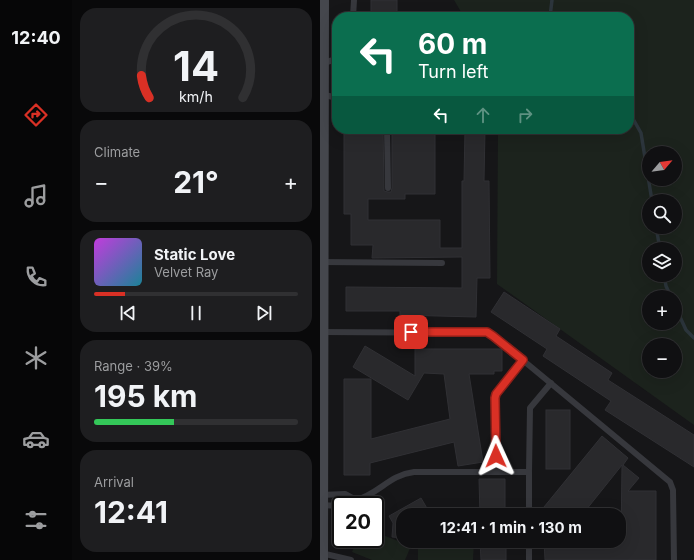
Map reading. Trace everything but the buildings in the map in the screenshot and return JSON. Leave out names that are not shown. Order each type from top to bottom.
[{"type":"main road","points":[[320,560],[321,0]]},
{"type":"lane","points":[[354,0],[354,12]]},
{"type":"lane","points":[[321,64],[332,61]]},
{"type":"lane","points":[[321,94],[332,97]]},
{"type":"lane","points":[[387,134],[388,188]]},
{"type":"lane","points":[[321,262],[442,263]]},
{"type":"lane","points":[[321,332],[487,332],[670,482],[674,490],[674,560]]},
{"type":"lane","points":[[496,471],[495,398],[496,394],[523,360]]},
{"type":"lane","points":[[529,508],[530,408],[551,383]]},
{"type":"lane","points":[[368,496],[394,478],[405,473],[496,471],[529,472]]},
{"type":"lane","points":[[320,495],[345,494],[349,496]]},
{"type":"lane","points":[[320,505],[332,506]]},
{"type":"lane","points":[[528,560],[529,548]]},
{"type":"lane","points":[[320,553],[351,560]]},
{"type":"shaded area","points":[[454,0],[694,0],[694,425],[497,284],[498,134],[634,134],[634,12],[461,12]]},
{"type":"shaded area","points":[[384,536],[396,540],[396,548],[410,548],[405,560],[372,560],[352,552],[354,548],[384,548]]},
{"type":"shaded area","points":[[418,548],[474,548],[473,560],[418,560]]},
{"type":"waterway","points":[[551,12],[552,0]]},
{"type":"waterway","points":[[634,121],[641,133],[651,194]]},
{"type":"waterway","points":[[657,234],[659,242]]},
{"type":"waterway","points":[[665,282],[668,290]]},
{"type":"waterway","points":[[682,321],[686,330],[694,338]]},
{"type":"route","points":[[411,332],[487,332],[523,360],[496,394],[496,456]]}]
